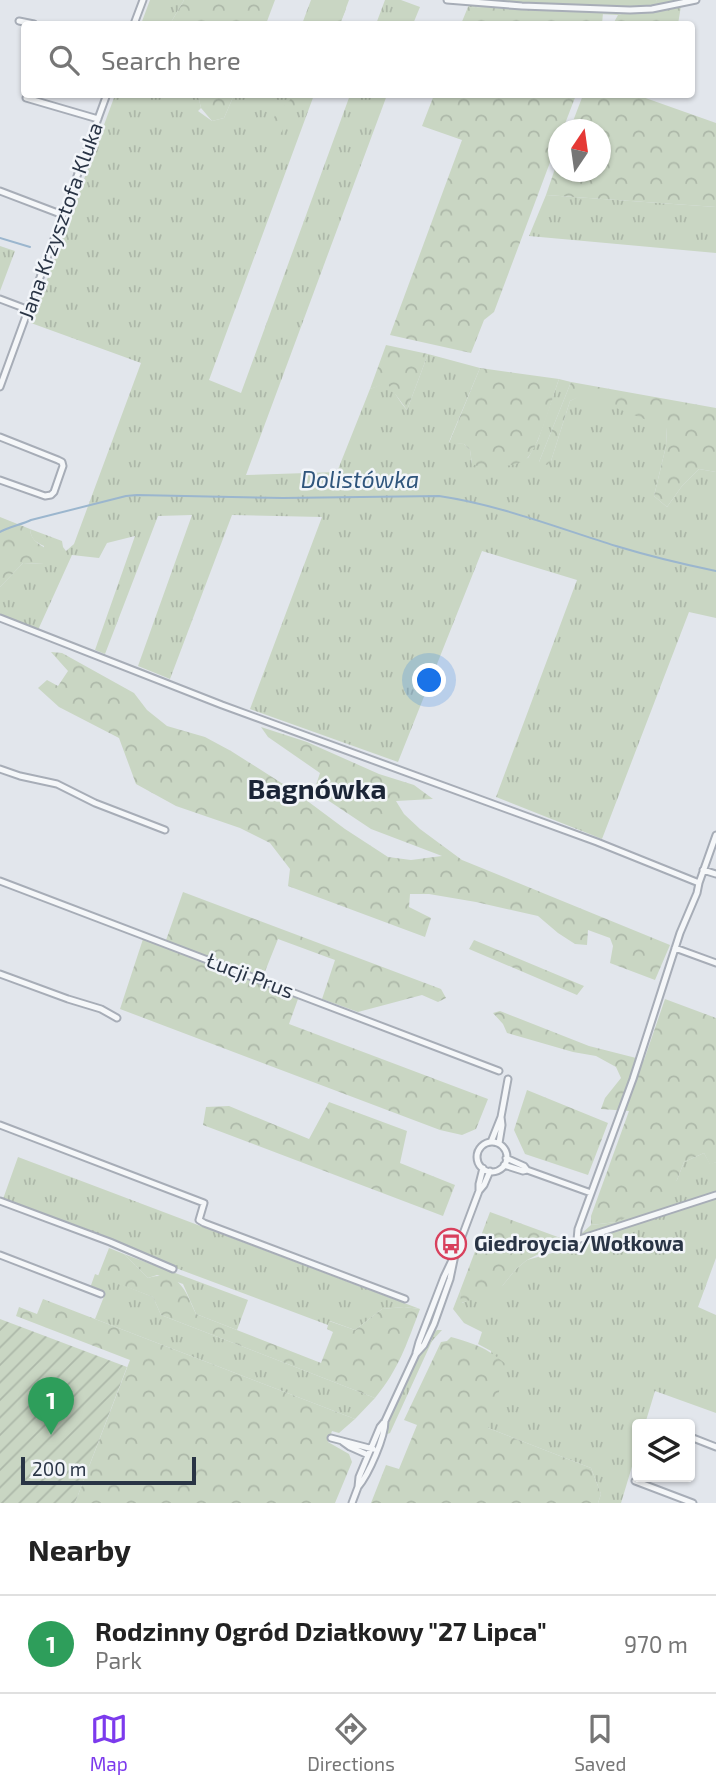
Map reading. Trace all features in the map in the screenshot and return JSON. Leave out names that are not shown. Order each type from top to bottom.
[{"type":"street","points":[[135,21],[143,0]]},
{"type":"street","points":[[447,0],[630,10],[652,9],[696,0]]},
{"type":"street","points":[[26,98],[99,119]]},
{"type":"street","name":"Jana Krzysztofa Kluka","points":[[1,383],[106,98]]},
{"type":"street","points":[[0,191],[63,215]]},
{"type":"street","points":[[0,299],[29,310]]},
{"type":"street","points":[[0,437],[58,460],[63,466],[51,495],[45,496],[0,480]]},
{"type":"street","points":[[0,618],[222,705],[587,838],[699,883]]},
{"type":"street","points":[[0,769],[57,784],[95,803],[165,830]]},
{"type":"street","points":[[716,835],[697,893],[680,933],[634,1079],[578,1228],[577,1240],[716,1195]]},
{"type":"street","points":[[703,870],[716,874]]},
{"type":"street","name":"Łucji Prus","points":[[0,881],[499,1072]]},
{"type":"street","points":[[675,948],[716,963]]},
{"type":"street","points":[[0,974],[101,1009],[117,1018]]},
{"type":"street","points":[[491,1142],[501,1117],[508,1079]]},
{"type":"street","points":[[499,1143],[501,1117]]},
{"type":"street","points":[[0,1125],[204,1203],[199,1220],[204,1223],[405,1299]]},
{"type":"street","points":[[499,1143],[505,1150],[505,1161],[498,1170],[483,1168],[478,1162],[478,1152],[483,1145],[499,1143]]},
{"type":"street","points":[[505,1161],[591,1193]]},
{"type":"street","points":[[479,1191],[483,1168]]},
{"type":"street","points":[[352,1503],[358,1487],[365,1479],[370,1456],[383,1434],[385,1421],[431,1320],[448,1268],[479,1191],[490,1171]]},
{"type":"street","points":[[0,1201],[173,1269]]},
{"type":"street","points":[[0,1255],[102,1294]]},
{"type":"street","points":[[331,1437],[370,1456]]},
{"type":"street","points":[[695,1439],[716,1447]]},
{"type":"street","points":[[343,1442],[373,1449]]},
{"type":"street","points":[[638,1482],[693,1503]]},
{"type":"green space","points":[[150,0],[184,0],[172,21],[142,21]]},
{"type":"green space","points":[[184,0],[275,0],[267,21],[172,21]]},
{"type":"green space","points":[[311,0],[349,0],[341,21],[303,21]]},
{"type":"green space","points":[[337,0],[346,0],[341,21],[327,21]]},
{"type":"green space","points":[[385,0],[401,0],[420,7],[414,21],[377,21]]},
{"type":"green space","points":[[470,0],[657,0],[655,5],[618,15],[468,7]]},
{"type":"green space","points":[[657,0],[682,0],[678,21],[615,21],[618,15],[654,5]]},
{"type":"green space","points":[[468,7],[603,13],[602,21],[462,21]]},
{"type":"green space","points":[[114,98],[199,98],[201,108],[198,111],[212,121],[224,118],[233,98],[313,98],[209,380],[241,393],[349,98],[386,98],[246,475],[337,472],[370,389],[387,382],[407,410],[428,354],[480,368],[449,442],[464,444],[470,450],[472,464],[528,458],[538,440],[559,379],[571,382],[539,462],[551,461],[570,401],[583,394],[667,427],[666,446],[654,496],[667,507],[699,469],[716,472],[716,618],[689,612],[602,839],[496,797],[577,580],[482,551],[398,762],[250,709],[322,517],[232,515],[170,679],[138,666],[192,515],[158,516],[105,654],[95,650],[135,536],[107,543],[99,558],[72,555],[38,630],[0,616],[0,587],[23,563],[43,564],[44,546],[34,540],[30,529],[62,541],[66,551],[74,544],[141,363],[31,323]]},
{"type":"green space","points":[[199,98],[233,98],[224,118],[212,121],[201,108]]},
{"type":"green space","points":[[307,98],[276,140],[268,136],[275,115],[290,100]]},
{"type":"green space","points":[[433,98],[575,98],[567,119],[548,119],[548,168],[494,312],[484,320],[471,353],[390,335],[462,140],[422,126]]},
{"type":"green space","points":[[582,98],[645,98],[716,123],[716,207],[546,195],[550,182],[611,182],[611,119],[574,119]]},
{"type":"green space","points":[[546,195],[716,207],[716,253],[529,236]]},
{"type":"green space","points":[[0,246],[15,251],[0,291]]},
{"type":"green space","points":[[386,345],[428,354],[407,410],[387,383],[370,389]]},
{"type":"green space","points":[[480,368],[559,379],[538,440],[529,456],[521,462],[481,467],[472,464],[470,450],[464,444],[449,443]]},
{"type":"green space","points":[[571,382],[716,408],[716,472],[699,469],[667,507],[654,496],[666,446],[667,428],[583,395],[570,401],[551,461],[547,465],[539,462]]},
{"type":"green space","points":[[0,517],[30,529],[34,540],[50,552],[49,561],[44,564],[23,563],[0,587]]},
{"type":"green space","points":[[51,652],[62,653],[134,693],[147,710],[167,726],[205,737],[231,751],[294,791],[388,857],[411,860],[442,856],[371,829],[314,791],[320,773],[268,737],[261,727],[307,742],[379,774],[414,785],[433,799],[396,801],[404,814],[462,860],[670,945],[655,980],[610,963],[613,946],[610,938],[588,930],[587,945],[575,944],[538,916],[476,902],[429,894],[410,894],[409,907],[431,918],[425,937],[288,886],[290,869],[270,843],[240,828],[176,806],[136,784],[119,738],[59,707],[38,688],[47,680],[58,686],[68,671]]},
{"type":"green space","points":[[183,892],[441,989],[446,998],[438,1002],[422,995],[358,1012],[322,999],[335,960],[278,939],[260,984],[298,999],[289,1024],[488,1099],[476,1129],[462,1135],[440,1130],[120,1009],[144,936],[165,943]]},
{"type":"green space","points":[[474,940],[584,986],[577,995],[469,949]]},
{"type":"green space","points":[[665,999],[716,1018],[716,1162],[710,1165],[704,1153],[684,1162],[677,1180],[659,1202],[616,1222],[591,1225],[591,1216],[629,1111],[601,1109],[605,1098],[621,1078],[616,1067],[596,1056],[507,1033],[493,1013],[500,1011],[589,1046],[644,1060]]},
{"type":"green space","points":[[527,1090],[608,1123],[588,1175],[525,1154],[514,1130]]},
{"type":"green space","points":[[329,1102],[407,1131],[400,1163],[455,1185],[443,1216],[203,1125],[206,1107],[229,1106],[309,1139]]},
{"type":"green space","points":[[704,1153],[710,1164],[716,1162],[716,1258],[698,1307],[716,1315],[716,1413],[655,1391],[647,1419],[632,1419],[632,1467],[621,1503],[598,1503],[601,1494],[591,1468],[488,1428],[491,1351],[478,1344],[482,1332],[464,1323],[453,1309],[460,1291],[462,1303],[503,1285],[527,1260],[563,1250],[591,1225],[616,1222],[677,1180],[684,1162]]},
{"type":"green space","points":[[18,1157],[420,1309],[382,1309],[355,1330],[330,1321],[328,1325],[165,1264],[3,1199]]},
{"type":"green space","points":[[490,1212],[566,1240],[527,1260],[493,1293],[461,1303],[460,1291]]},
{"type":"green space","points":[[109,1248],[124,1254],[148,1278],[167,1276],[174,1279],[185,1290],[196,1314],[321,1363],[333,1332],[327,1329],[329,1321],[355,1330],[382,1309],[420,1309],[396,1366],[375,1398],[161,1315],[153,1297],[98,1276]]},
{"type":"green space","points":[[124,1254],[248,1300],[237,1330],[196,1314],[183,1284],[157,1275],[148,1278]]},
{"type":"green space","points":[[95,1274],[153,1297],[161,1315],[375,1398],[355,1419],[95,1319],[105,1294],[90,1288]]},
{"type":"green space","points":[[43,1299],[355,1419],[339,1433],[332,1431],[328,1442],[349,1454],[352,1462],[335,1503],[75,1503],[130,1360],[16,1316],[19,1307],[37,1314]]},
{"type":"green space","points":[[0,1319],[127,1367],[75,1503],[0,1503]]},
{"type":"green space","points":[[437,1330],[442,1330],[432,1341],[390,1433],[385,1435],[415,1362]]},
{"type":"green space","points":[[451,1337],[481,1347],[507,1365],[488,1428],[591,1468],[601,1494],[598,1503],[371,1503],[386,1465],[399,1469],[417,1425],[404,1420],[441,1342]]},
{"type":"waterway","points":[[0,238],[30,247]]},
{"type":"waterway","name":"Dolistówka","points":[[0,532],[31,520],[137,495],[283,498],[439,496],[507,511],[628,550],[716,571]]},
{"type":"place","name":"Giedroycia/Wołkowa","points":[[451,1244]]},
{"type":"place","name":"Rodzinny Ogród Działkowy \"27 Lipca\"","points":[[51,1435]]},
{"type":"district","name":"Bagnówka","points":[[317,789]]}]
